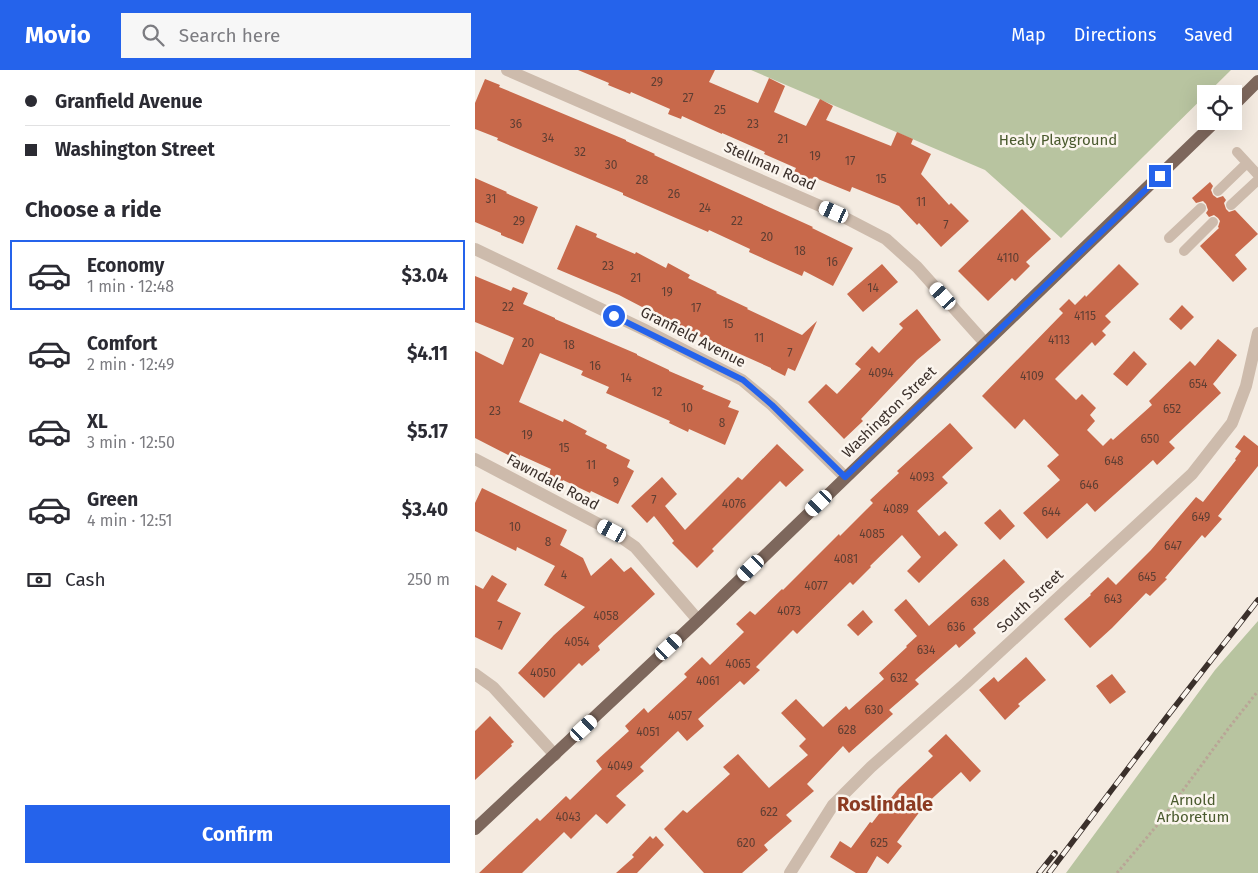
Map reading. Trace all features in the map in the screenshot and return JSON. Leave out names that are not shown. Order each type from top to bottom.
[{"type":"main road","points":[[1242,97],[1258,81]]},
{"type":"main road","name":"Washington Street","points":[[475,829],[698,620],[1207,130]]},
{"type":"street","name":"Stellman Road","points":[[507,70],[816,204],[886,239],[917,267],[985,343]]},
{"type":"street","name":"Granfield Avenue","points":[[475,249],[647,331],[743,380],[772,405],[845,477]]},
{"type":"street","name":"South Street","points":[[790,873],[833,805],[871,767],[966,683],[1192,474],[1232,423],[1246,386],[1258,334]]},
{"type":"street","name":"Fawndale Road","points":[[475,459],[612,531],[635,547],[698,620]]},
{"type":"street","points":[[475,674],[493,686],[555,755]]},
{"type":"lane","points":[[1237,152],[1258,175]]},
{"type":"lane","points":[[1218,191],[1247,163]]},
{"type":"lane","points":[[1231,205],[1258,180]]},
{"type":"lane","points":[[1169,238],[1201,208]]},
{"type":"lane","points":[[1184,251],[1213,222]]},
{"type":"path","points":[[1117,873],[1159,823],[1258,691]]},
{"type":"green space","name":"Healy Playground","points":[[751,70],[1231,70],[1216,85],[1197,85],[1197,104],[1061,238],[985,170]]},
{"type":"green space","name":"Arnold Arboretum","points":[[1258,621],[1258,873],[1066,873],[1215,670]]},
{"type":"building","points":[[578,70],[715,70],[709,82],[758,103],[769,78],[785,86],[774,112],[806,126],[820,99],[833,106],[826,120],[891,146],[897,132],[913,139],[911,144],[931,154],[921,174],[949,205],[951,203],[969,221],[941,247],[919,223],[917,225],[899,206],[852,187],[850,192],[818,179],[816,182],[794,172],[796,168],[764,154],[765,152],[682,116],[681,119],[668,114],[670,109],[631,92],[630,94],[608,85],[609,83]]},
{"type":"building","points":[[485,79],[500,85],[499,87],[626,140],[654,155],[813,227],[853,248],[833,286],[804,271],[802,276],[749,252],[750,249],[709,230],[708,232],[623,195],[623,193],[497,140],[498,138],[475,129],[475,103]]},
{"type":"building","points":[[475,178],[538,207],[523,244],[475,222]]},
{"type":"building","points":[[1210,182],[1213,186],[1211,190],[1213,195],[1217,198],[1223,196],[1226,200],[1224,203],[1226,209],[1229,212],[1235,210],[1258,234],[1235,255],[1247,269],[1233,282],[1200,246],[1219,228],[1220,221],[1218,218],[1214,215],[1209,217],[1206,213],[1208,210],[1206,204],[1203,201],[1196,203],[1192,198]]},
{"type":"building","points":[[1022,209],[1051,239],[1026,262],[1030,266],[1015,281],[1012,278],[988,301],[958,271]]},
{"type":"building","points":[[576,225],[597,234],[596,237],[635,254],[636,252],[666,268],[668,263],[690,275],[688,278],[802,335],[817,321],[795,371],[788,368],[785,376],[657,317],[619,295],[557,269]]},
{"type":"building","points":[[882,264],[898,282],[863,312],[847,294]]},
{"type":"building","points":[[1119,264],[1139,284],[1105,316],[1111,322],[1102,331],[1106,335],[1095,346],[1092,342],[1055,379],[1076,400],[1082,394],[1096,408],[1090,415],[1095,421],[1087,430],[1103,446],[1111,438],[1113,440],[1152,405],[1149,401],[1190,361],[1195,366],[1218,339],[1237,355],[1213,384],[1221,393],[1169,442],[1175,448],[1157,465],[1153,460],[1095,512],[1087,503],[1047,539],[1023,513],[1060,480],[1047,466],[1059,455],[1024,419],[1015,429],[982,396],[1063,313],[1059,309],[1069,299],[1075,305],[1085,295],[1086,297]]},
{"type":"building","points":[[475,276],[511,291],[513,287],[528,293],[523,304],[637,354],[669,371],[704,386],[702,389],[731,401],[728,407],[739,411],[725,445],[689,429],[688,432],[669,423],[670,421],[606,393],[609,387],[581,375],[583,371],[540,353],[519,402],[563,422],[564,419],[587,431],[585,434],[607,445],[606,448],[630,460],[627,467],[634,471],[618,504],[591,491],[590,493],[548,475],[551,469],[520,455],[518,460],[475,438],[475,351],[503,365],[514,338],[475,322]]},
{"type":"building","points":[[1182,305],[1194,317],[1181,330],[1169,319]]},
{"type":"building","points":[[917,309],[941,340],[917,360],[861,419],[863,421],[844,439],[808,402],[826,384],[837,394],[861,369],[855,364],[872,346],[879,353],[903,328],[899,324]]},
{"type":"building","points":[[1134,351],[1147,364],[1127,386],[1113,374]]},
{"type":"building","points":[[950,423],[973,448],[942,477],[948,483],[917,511],[939,536],[945,531],[958,545],[919,583],[907,571],[921,557],[902,535],[853,585],[850,582],[797,634],[793,630],[756,667],[760,670],[744,685],[740,681],[698,719],[704,726],[687,741],[678,731],[640,767],[644,771],[616,796],[626,805],[607,824],[596,814],[571,839],[564,832],[522,873],[479,873],[537,818],[540,821],[566,796],[570,800],[602,769],[596,761],[629,731],[625,726],[644,708],[648,713],[687,677],[684,674],[702,657],[710,665],[744,632],[736,624],[750,611],[755,615],[783,590],[873,503],[870,500],[899,473],[897,471]]},
{"type":"building","points":[[1244,435],[1258,446],[1258,466],[1218,516],[1222,519],[1205,538],[1202,535],[1165,578],[1167,579],[1150,596],[1146,593],[1090,648],[1064,619],[1108,577],[1116,585],[1151,550],[1196,497],[1203,502],[1236,460],[1241,451],[1235,447]]},
{"type":"building","points":[[777,444],[804,470],[786,487],[780,481],[712,549],[714,551],[697,568],[672,543],[674,541],[654,516],[647,523],[631,506],[662,477],[677,494],[665,506],[685,530],[738,477],[742,480]]},
{"type":"building","points":[[482,488],[567,530],[560,545],[583,558],[591,576],[611,558],[624,572],[631,567],[655,594],[598,646],[600,650],[582,666],[579,663],[544,698],[518,673],[554,635],[585,607],[544,585],[555,566],[517,547],[516,551],[475,531],[475,503]]},
{"type":"building","points":[[1000,509],[1015,526],[1000,540],[984,523]]},
{"type":"building","points":[[1004,559],[1025,582],[973,629],[976,633],[959,648],[956,644],[915,680],[919,684],[889,710],[893,714],[849,753],[843,746],[807,784],[814,791],[786,815],[792,821],[764,845],[768,850],[742,873],[704,873],[664,829],[683,810],[687,813],[730,774],[723,767],[738,754],[769,788],[808,755],[799,746],[806,739],[781,713],[796,699],[823,727],[846,706],[849,710],[884,679],[879,673],[917,636],[894,610],[906,599],[929,626]]},
{"type":"building","points":[[492,575],[507,584],[497,601],[521,613],[502,650],[475,637],[475,585],[483,589]]},
{"type":"building","points":[[863,610],[873,622],[858,636],[847,625]]},
{"type":"building","points":[[1026,657],[1046,680],[1018,704],[1020,706],[1005,720],[979,690],[994,677],[998,682]]},
{"type":"building","points":[[1112,674],[1126,692],[1110,704],[1096,686]]},
{"type":"building","points":[[490,716],[514,742],[475,780],[475,731]]},
{"type":"building","points":[[946,734],[981,771],[970,782],[961,772],[924,806],[897,842],[902,846],[888,864],[877,856],[867,873],[856,873],[830,857],[840,841],[851,848],[898,789],[933,756],[928,751]]},
{"type":"building","points":[[650,836],[653,839],[656,836],[664,845],[637,873],[616,873],[634,857],[632,855]]},
{"type":"railway","points":[[1049,873],[1258,600]]},
{"type":"railway","points":[[1039,873],[1055,853]]},
{"type":"district","name":"Roslindale","points":[[885,804]]},
{"type":"route","points":[[614,316],[743,380],[772,405],[845,477],[1160,176]]}]
